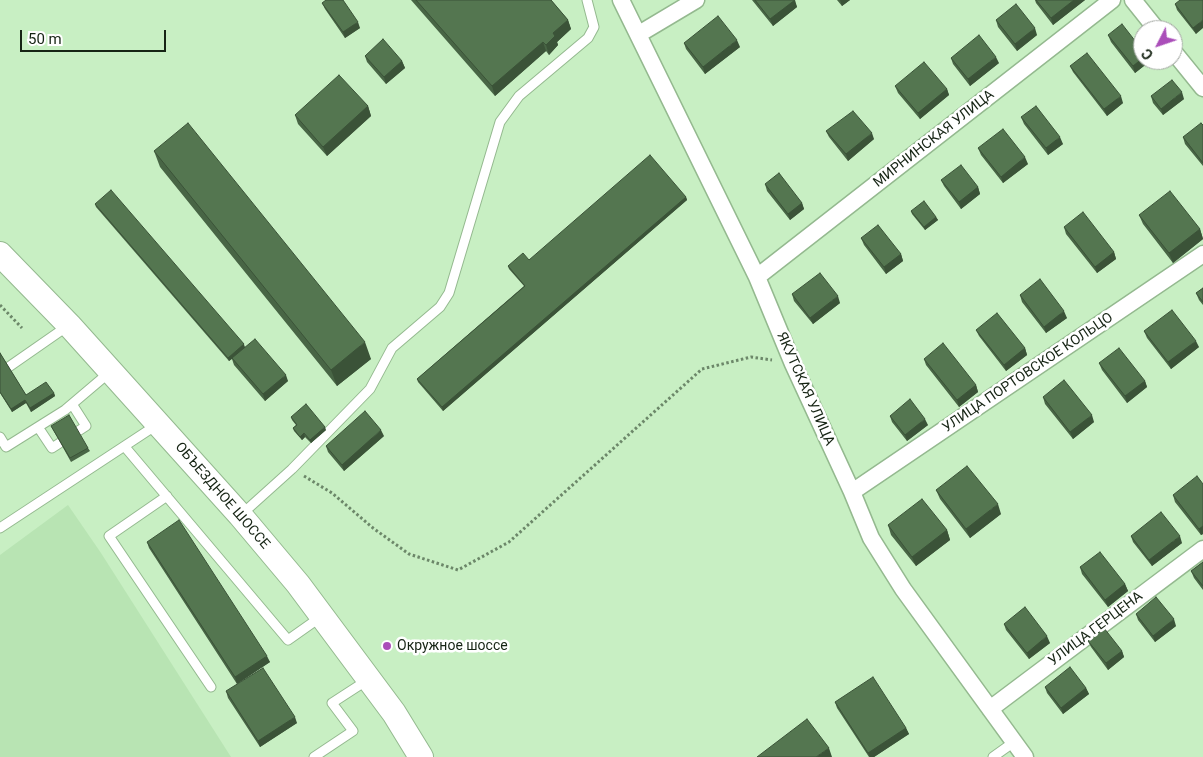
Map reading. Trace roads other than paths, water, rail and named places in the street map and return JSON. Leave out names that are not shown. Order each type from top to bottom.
[{"type":"main road","name":"ОБЪЕЗДНОЕ ШОССЕ","points":[[0,254],[69,325],[240,515],[323,616],[370,679],[421,757]]},
{"type":"street","name":"ЯКУТСКАЯ УЛИЦА","points":[[621,0],[757,277],[792,364],[876,547],[903,589],[1025,757]]},
{"type":"street","points":[[638,34],[696,0]]},
{"type":"street","name":"МИРНИНСКАЯ УЛИЦА","points":[[757,277],[1112,0]]},
{"type":"street","points":[[1133,0],[1149,20]]},
{"type":"street","points":[[1183,63],[1203,88]]},
{"type":"street","name":"УЛИЦА ПОРТОВСКОЕ КОЛЬЦО","points":[[852,492],[1203,254]]},
{"type":"street","name":"УЛИЦА ГЕРЦЕНА","points":[[990,709],[1203,549]]},
{"type":"lane","points":[[240,515],[292,469],[370,388],[392,348],[440,307],[449,293],[500,122],[519,96],[588,38],[594,27],[587,0]]},
{"type":"lane","points":[[0,372],[69,325]]},
{"type":"lane","points":[[0,437],[6,448],[72,404],[111,372]]},
{"type":"lane","points":[[38,427],[52,448],[86,426],[72,404]]},
{"type":"lane","points":[[0,528],[158,424]]},
{"type":"lane","points":[[125,447],[288,640],[323,616]]},
{"type":"lane","points":[[167,496],[109,536],[211,687]]},
{"type":"lane","points":[[314,757],[353,731],[332,703],[370,679]]},
{"type":"lane","points":[[993,757],[1014,742]]},
{"type":"place","name":"Окружное шоссе","points":[[387,646]]}]
